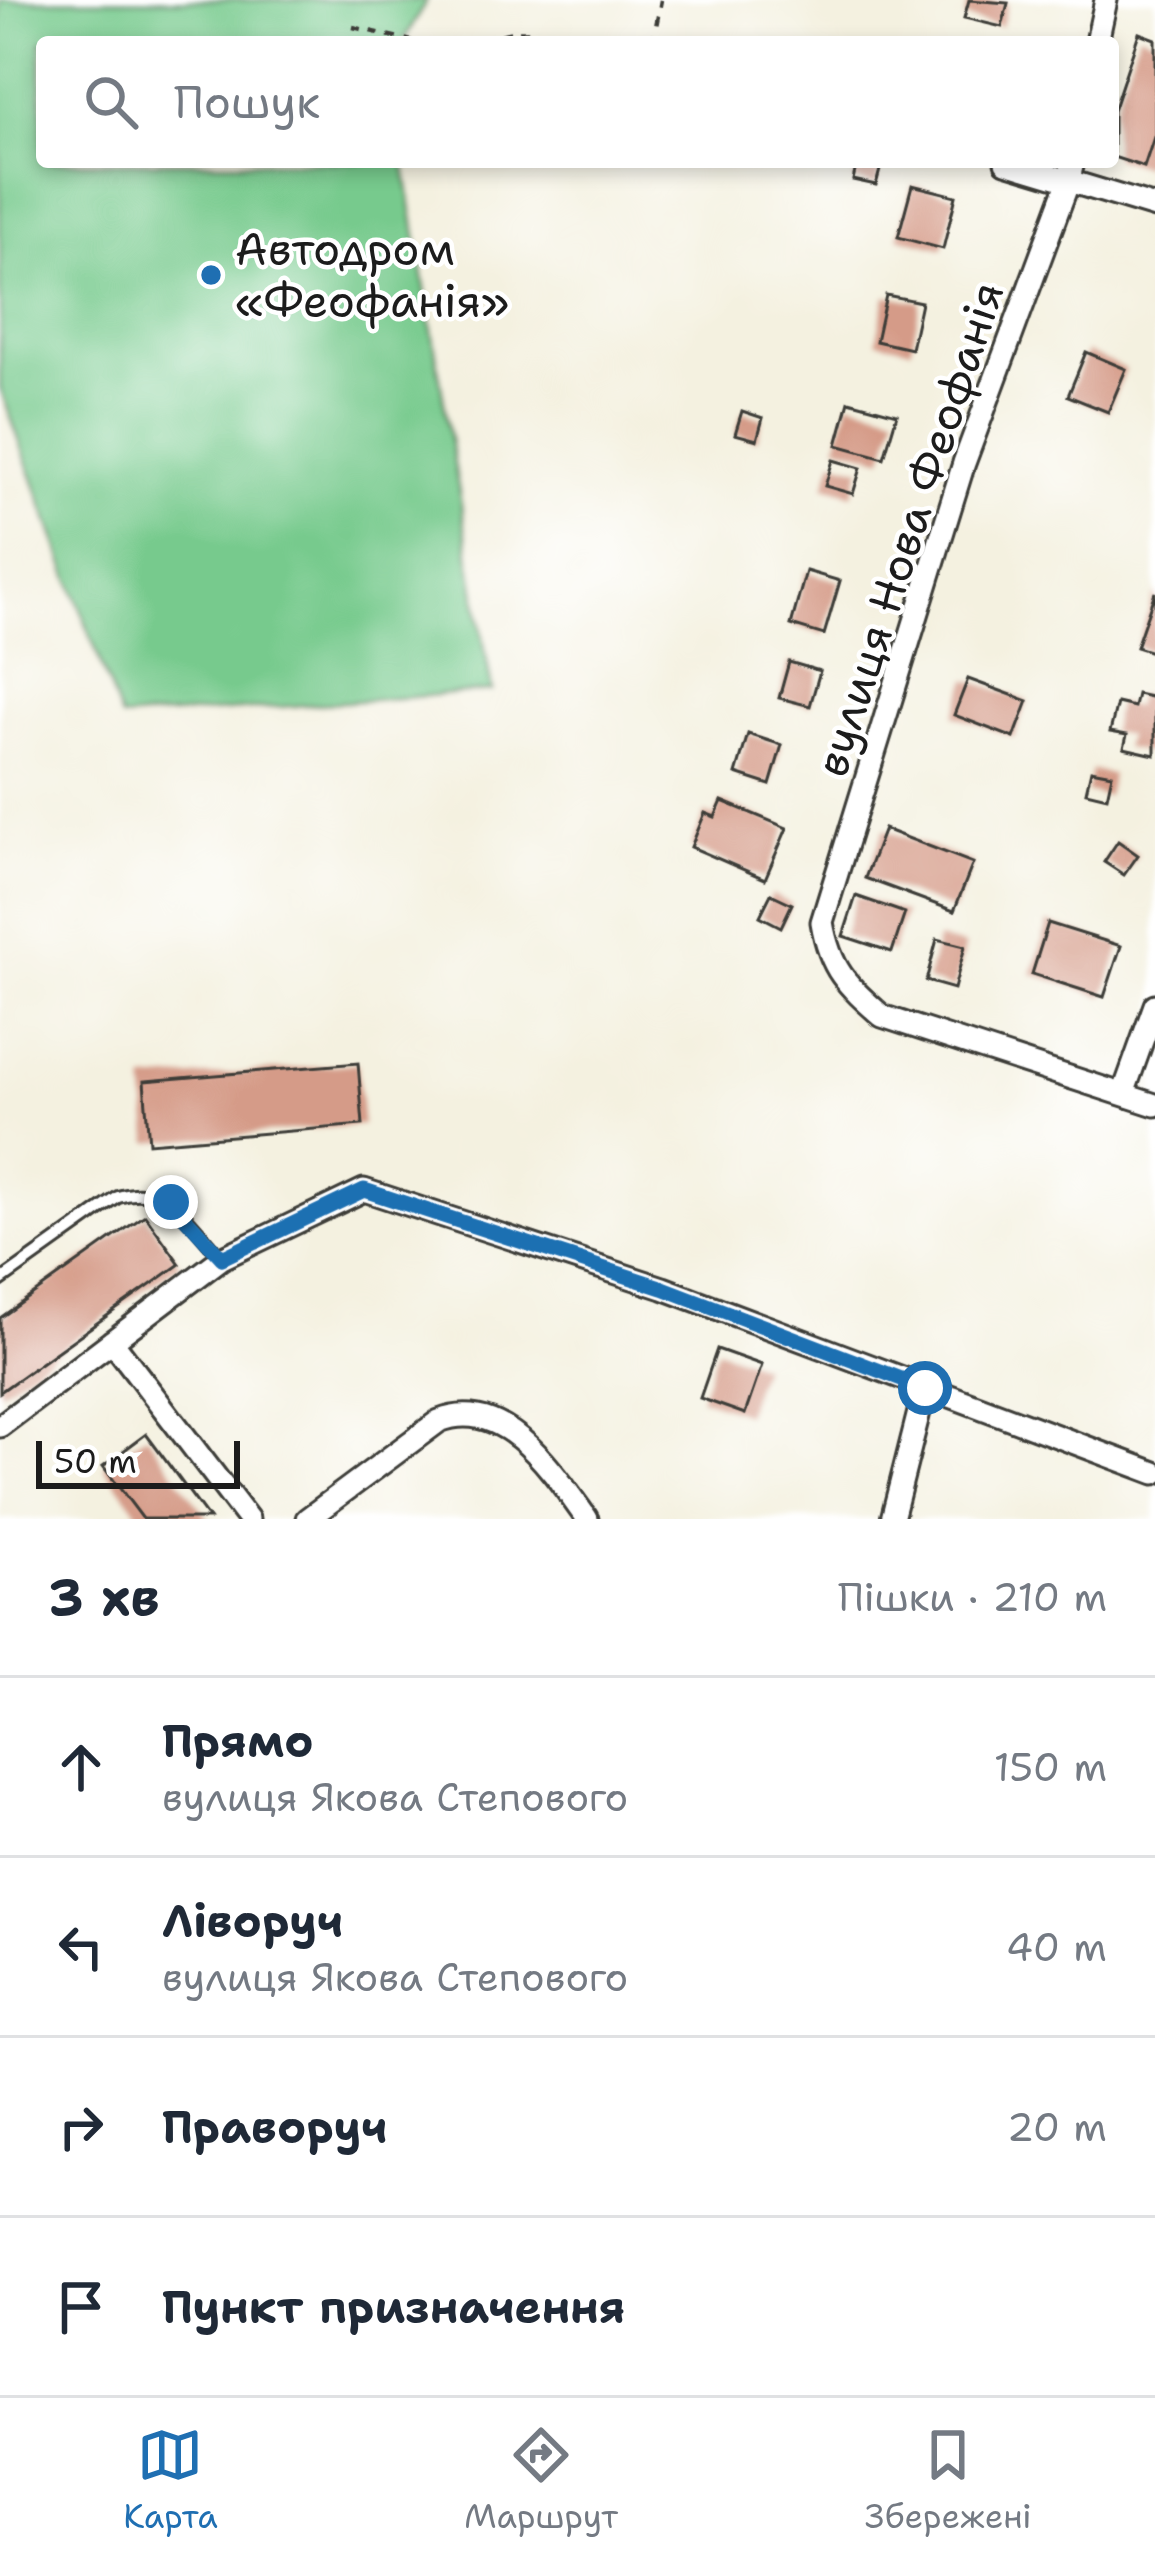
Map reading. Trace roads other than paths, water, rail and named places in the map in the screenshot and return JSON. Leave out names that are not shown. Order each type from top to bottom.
[{"type":"street","points":[[1098,36],[1106,0]]},
{"type":"street","points":[[1071,172],[1155,207]]},
{"type":"street","name":"вулиця Нова Феофанія","points":[[1071,172],[964,463],[822,922],[828,957],[847,985],[882,1016],[1123,1094]]},
{"type":"street","points":[[1155,1004],[1123,1094],[1155,1105]]},
{"type":"street","points":[[0,1426],[222,1258],[364,1190],[663,1288],[1155,1473]]},
{"type":"street","points":[[112,1341],[248,1519]]},
{"type":"street","points":[[892,1519],[925,1388]]},
{"type":"street","points":[[307,1519],[439,1421],[457,1414],[476,1416],[508,1430],[538,1454],[587,1519]]},
{"type":"lane","points":[[0,1281],[118,1197],[134,1192],[149,1192],[171,1202],[222,1258]]},
{"type":"place","name":"Автодром «Феофанія»","points":[[211,275]]}]
